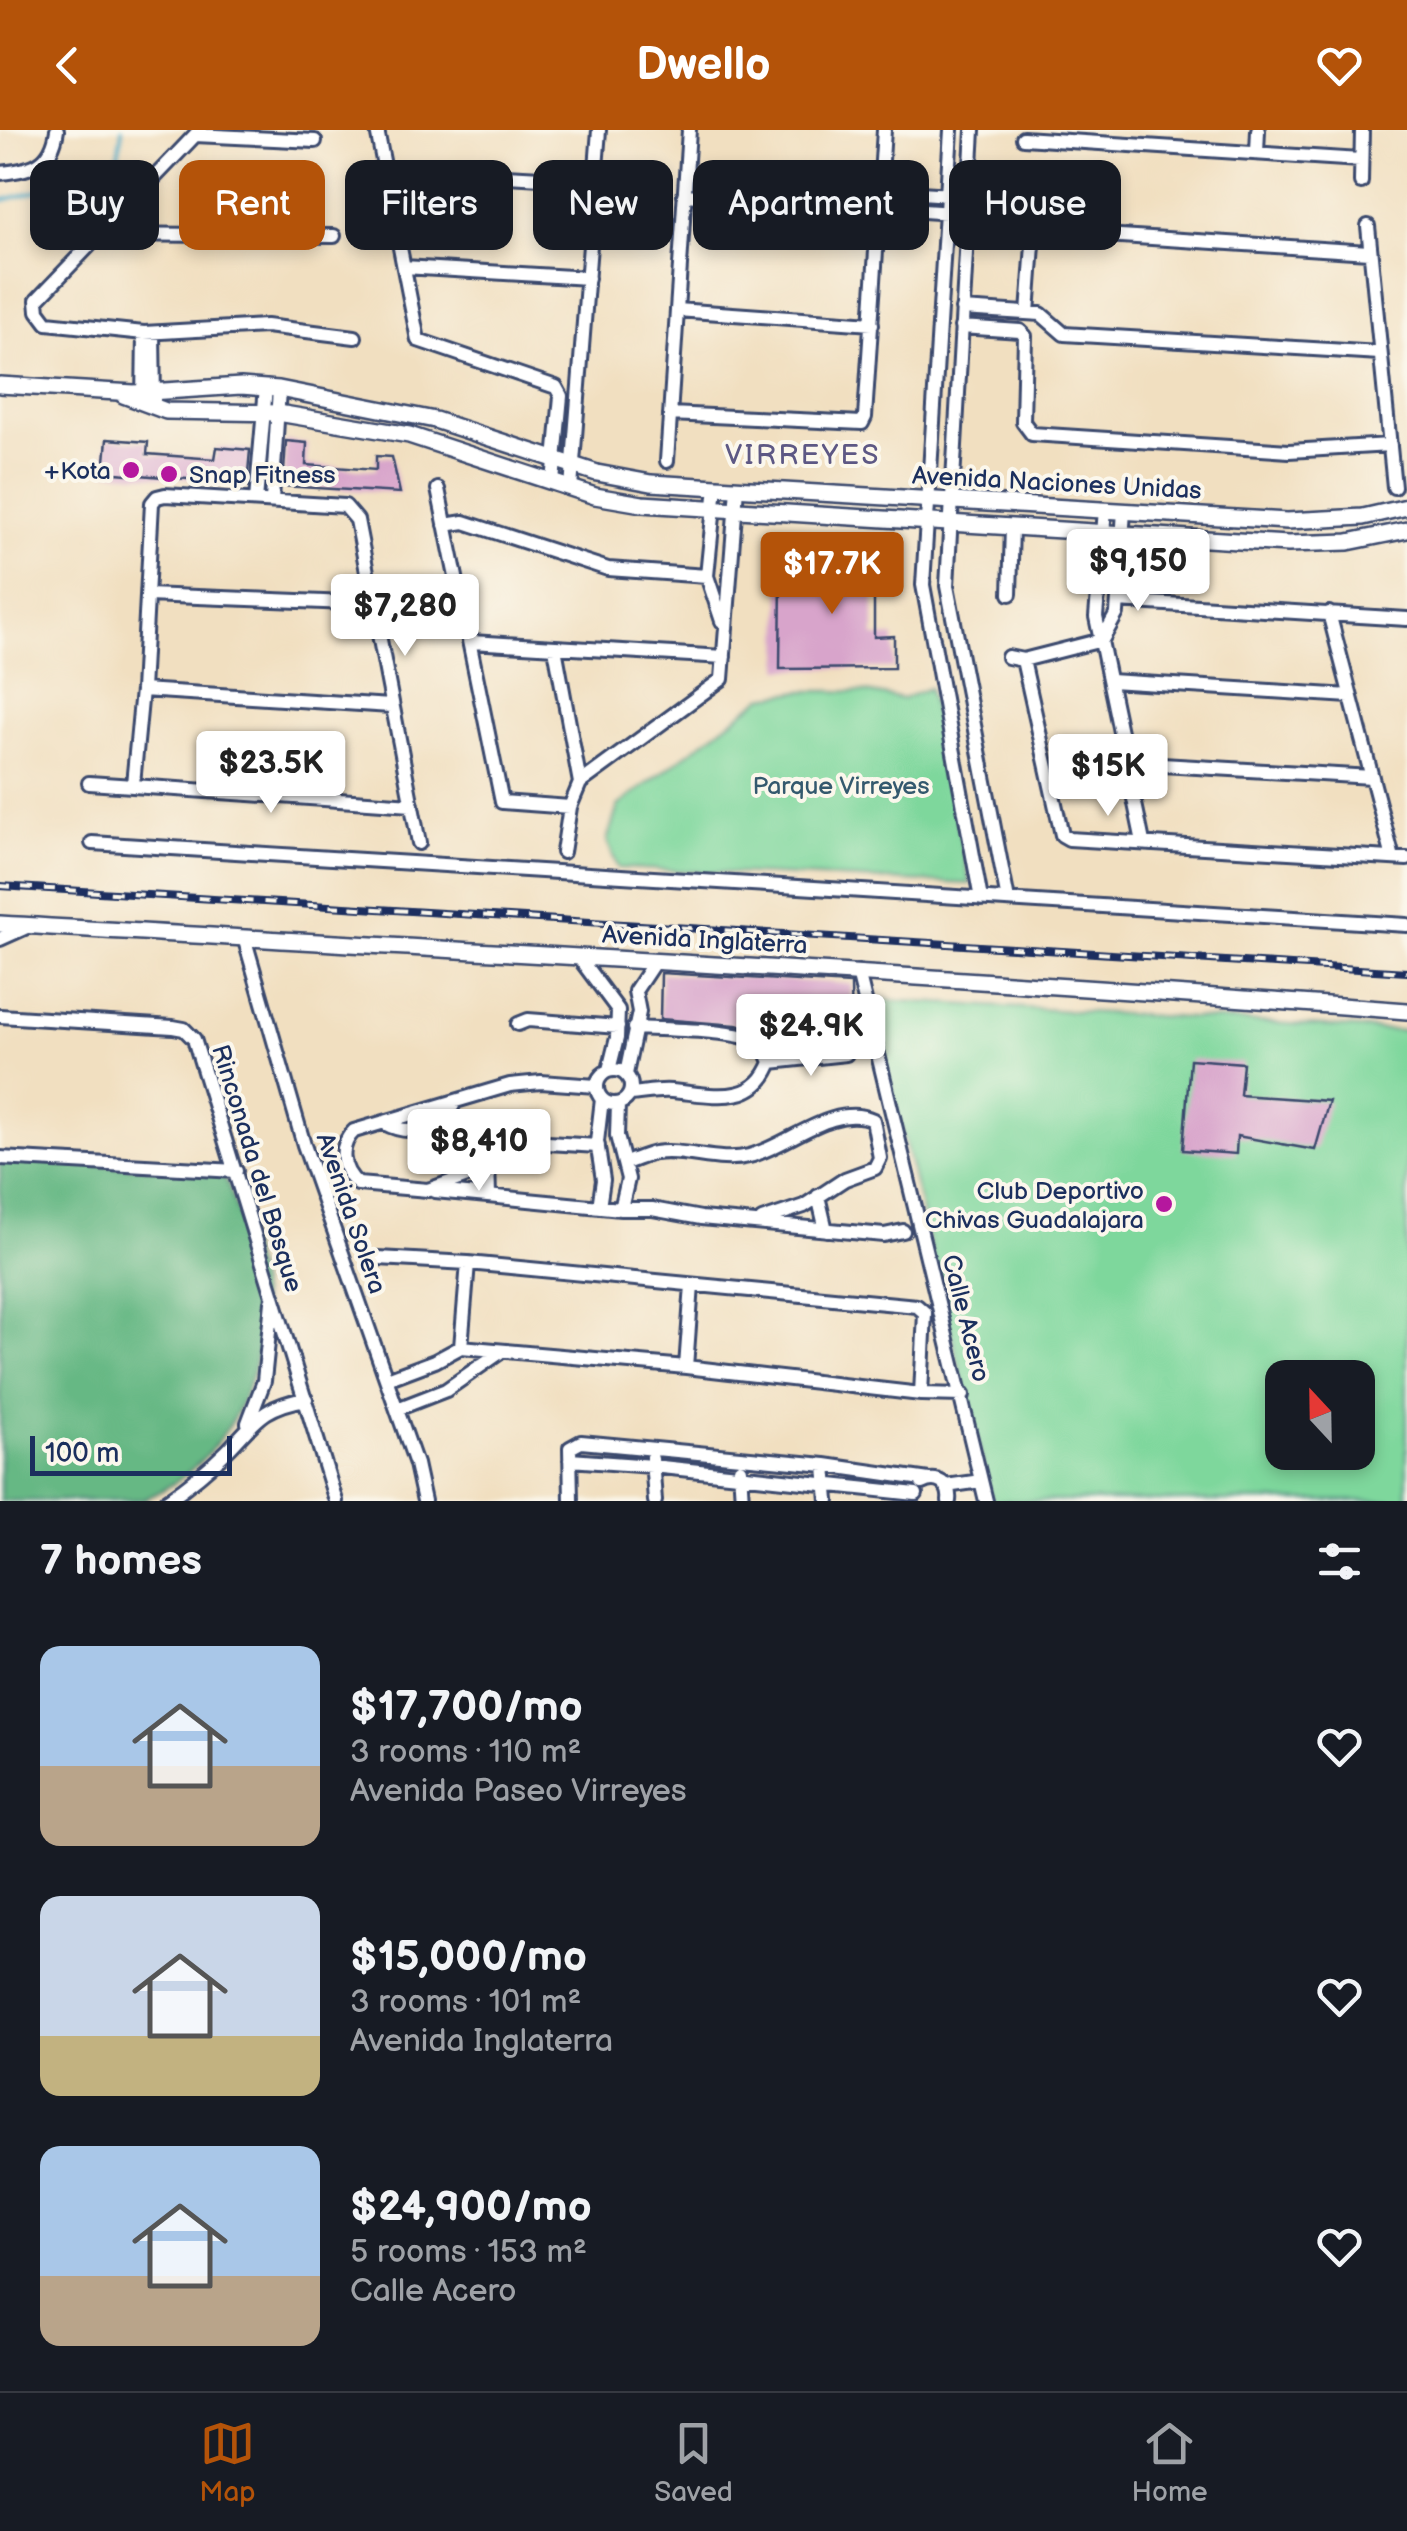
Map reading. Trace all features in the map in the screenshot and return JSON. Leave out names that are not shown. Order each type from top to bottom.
[{"type":"street","points":[[0,173],[40,164],[54,150],[56,130]]},
{"type":"street","points":[[377,130],[382,160]]},
{"type":"street","points":[[597,160],[599,130]]},
{"type":"street","points":[[667,461],[688,130]]},
{"type":"street","points":[[882,160],[884,130]]},
{"type":"street","points":[[951,160],[952,130]]},
{"type":"street","points":[[971,160],[973,130]]},
{"type":"street","points":[[1143,146],[1144,130]]},
{"type":"street","points":[[1257,153],[1258,130]]},
{"type":"street","points":[[1361,182],[1362,130]]},
{"type":"street","points":[[159,173],[198,132],[315,142]]},
{"type":"street","points":[[1022,138],[1043,135],[1143,146],[1360,160]]},
{"type":"street","points":[[929,194],[949,195],[923,584],[981,898]]},
{"type":"street","points":[[684,195],[693,196]]},
{"type":"street","points":[[929,212],[948,213]]},
{"type":"street","points":[[1368,226],[1394,487]]},
{"type":"street","points":[[159,234],[334,236]]},
{"type":"street","points":[[1121,236],[1370,252]]},
{"type":"street","points":[[86,250],[37,300],[38,311],[47,323],[148,333],[266,326],[355,337]]},
{"type":"street","points":[[401,250],[418,340],[556,387],[560,396],[554,482]]},
{"type":"street","points":[[571,488],[590,250]]},
{"type":"street","points":[[670,414],[862,423],[877,250]]},
{"type":"street","points":[[966,250],[950,501],[949,608],[1008,900]]},
{"type":"street","points":[[1028,313],[1033,250]]},
{"type":"street","points":[[404,266],[588,278]]},
{"type":"street","points":[[677,310],[872,324]]},
{"type":"street","points":[[961,319],[1041,314],[1064,334],[1380,353]]},
{"type":"street","points":[[961,319],[990,322],[1001,330],[1020,331],[1025,336],[1023,422],[1032,434],[1289,451],[1390,445]]},
{"type":"street","points":[[148,333],[149,399]]},
{"type":"street","name":"Avenida Naciones Unidas","points":[[0,385],[115,392],[183,412],[271,412],[409,435],[571,488],[642,504],[1318,544],[1405,531]]},
{"type":"street","points":[[256,500],[273,388]]},
{"type":"street","name":"Avenida Naciones Unidas","points":[[149,399],[273,388],[414,415],[618,478],[1302,521],[1363,517],[1402,508]]},
{"type":"street","points":[[271,412],[272,500]]},
{"type":"street","points":[[409,435],[414,415]]},
{"type":"street","points":[[716,486],[707,576],[726,632]]},
{"type":"street","points":[[438,488],[502,802],[570,807]]},
{"type":"street","points":[[563,852],[570,807],[580,783],[722,679],[737,488]]},
{"type":"street","points":[[132,784],[142,690],[152,504],[157,497],[345,506],[357,520],[420,843]]},
{"type":"street","points":[[1402,508],[1405,531]]},
{"type":"street","points":[[1105,510],[1096,617],[1143,842]]},
{"type":"street","points":[[1124,511],[1117,613],[1102,640],[1016,658],[1062,835],[1400,859],[1372,777],[1328,613]]},
{"type":"street","points":[[445,525],[464,522],[608,569],[707,576]]},
{"type":"street","points":[[1010,594],[1012,527]]},
{"type":"street","points":[[146,596],[373,604]]},
{"type":"street","points":[[1118,601],[1407,619]]},
{"type":"street","points":[[471,642],[724,657]]},
{"type":"street","points":[[555,648],[580,783]]},
{"type":"street","points":[[1110,681],[1350,696]]},
{"type":"street","points":[[142,690],[392,706]]},
{"type":"street","points":[[947,723],[972,718]]},
{"type":"street","points":[[1127,763],[1372,777]]},
{"type":"street","points":[[88,783],[412,806]]},
{"type":"street","points":[[92,843],[1407,925]]},
{"type":"street","name":"Avenida Inglaterra","points":[[0,924],[858,972],[1407,1011]]},
{"type":"street","points":[[0,939],[29,926]]},
{"type":"street","name":"Avenida Solera","points":[[244,937],[304,1145],[416,1464],[424,1501]]},
{"type":"street","points":[[580,959],[618,1010],[618,1027],[599,1092],[598,1146],[604,1180],[599,1207]]},
{"type":"street","points":[[630,1094],[626,1074],[638,1012],[635,990],[655,961]]},
{"type":"street","name":"Calle Acero","points":[[858,972],[986,1501]]},
{"type":"street","points":[[606,992],[635,990]]},
{"type":"street","name":"Rinconada del Bosque","points":[[0,1016],[174,1028],[189,1032],[194,1038],[336,1501]]},
{"type":"street","points":[[518,1024],[528,1020],[618,1027]]},
{"type":"street","points":[[621,1209],[628,1183],[617,1136],[618,1104],[630,1094],[666,1090],[710,1096],[735,1094],[764,1080],[771,1062],[766,1049],[757,1041],[735,1035],[634,1028]]},
{"type":"street","points":[[771,1062],[846,1054]]},
{"type":"street","points":[[608,1070],[626,1074]]},
{"type":"street","points":[[618,1104],[599,1092],[541,1082],[510,1085],[455,1102],[447,1117],[426,1127],[403,1130],[384,1123],[354,1130],[343,1149],[343,1160],[349,1177],[358,1184],[652,1209],[826,1230],[884,1235],[903,1231]]},
{"type":"street","points":[[625,1164],[658,1152],[725,1158],[748,1156],[784,1144],[819,1122],[860,1116],[873,1120],[880,1158],[875,1168],[845,1179],[804,1206],[756,1223]]},
{"type":"street","points":[[428,1190],[467,1176],[507,1146],[531,1142],[598,1146]]},
{"type":"street","points":[[0,1158],[236,1171]]},
{"type":"street","points":[[488,1161],[489,1196]]},
{"type":"street","points":[[818,1196],[826,1230]]},
{"type":"street","points":[[378,1258],[468,1263],[922,1309],[926,1335],[921,1394]]},
{"type":"street","points":[[461,1347],[468,1263]]},
{"type":"street","points":[[686,1367],[692,1285]]},
{"type":"street","points":[[247,1426],[268,1358],[271,1286]]},
{"type":"street","points":[[386,1379],[461,1347],[921,1394],[963,1395]]},
{"type":"street","points":[[397,1409],[446,1390],[499,1353]]},
{"type":"street","points":[[166,1501],[185,1496],[247,1426],[268,1410],[306,1399]]},
{"type":"street","points":[[571,1501],[570,1448],[582,1442],[938,1480],[946,1486],[949,1501]]},
{"type":"street","points":[[652,1448],[655,1501]]},
{"type":"street","points":[[740,1456],[742,1501]]},
{"type":"street","points":[[570,1460],[740,1475],[916,1497],[920,1485],[929,1480]]},
{"type":"street","points":[[825,1465],[828,1501]]},
{"type":"street","points":[[946,1486],[981,1481]]},
{"type":"green space","name":"Parque Virreyes","points":[[929,688],[970,884],[618,868],[607,841],[618,806],[763,697],[832,691],[903,699]]},
{"type":"green space","name":"Club Deportivo Chivas Guadalajara","points":[[870,999],[1407,1031],[1407,1501],[992,1501]]},
{"type":"green space","points":[[0,1159],[219,1172],[228,1183],[258,1279],[261,1325],[257,1356],[235,1415],[218,1441],[173,1484],[145,1499],[0,1501]]},
{"type":"building","points":[[107,439],[148,442],[147,454],[215,459],[217,447],[250,450],[247,484],[104,472]]},
{"type":"building","points":[[286,441],[307,443],[306,465],[376,470],[376,456],[392,457],[400,493],[283,486]]},
{"type":"building","points":[[874,556],[874,637],[894,636],[894,668],[780,669],[781,575],[811,574],[811,557]]},
{"type":"building","points":[[661,973],[851,984],[852,1036],[833,1045],[772,1042],[762,1031],[736,1025],[660,1019]]},
{"type":"building","points":[[1190,1059],[1243,1063],[1240,1095],[1329,1101],[1315,1150],[1237,1136],[1236,1154],[1183,1150]]},
{"type":"waterway","points":[[0,201],[116,170],[122,130]]},
{"type":"railway","points":[[0,886],[1407,972]]},
{"type":"place","name":"+Kota","points":[[131,470]]},
{"type":"place","name":"Snap Fitness","points":[[169,474]]},
{"type":"place","name":"Club Deportivo Chivas Guadalajara","points":[[1164,1204]]},
{"type":"district","name":"VIRREYES","points":[[803,454]]}]
